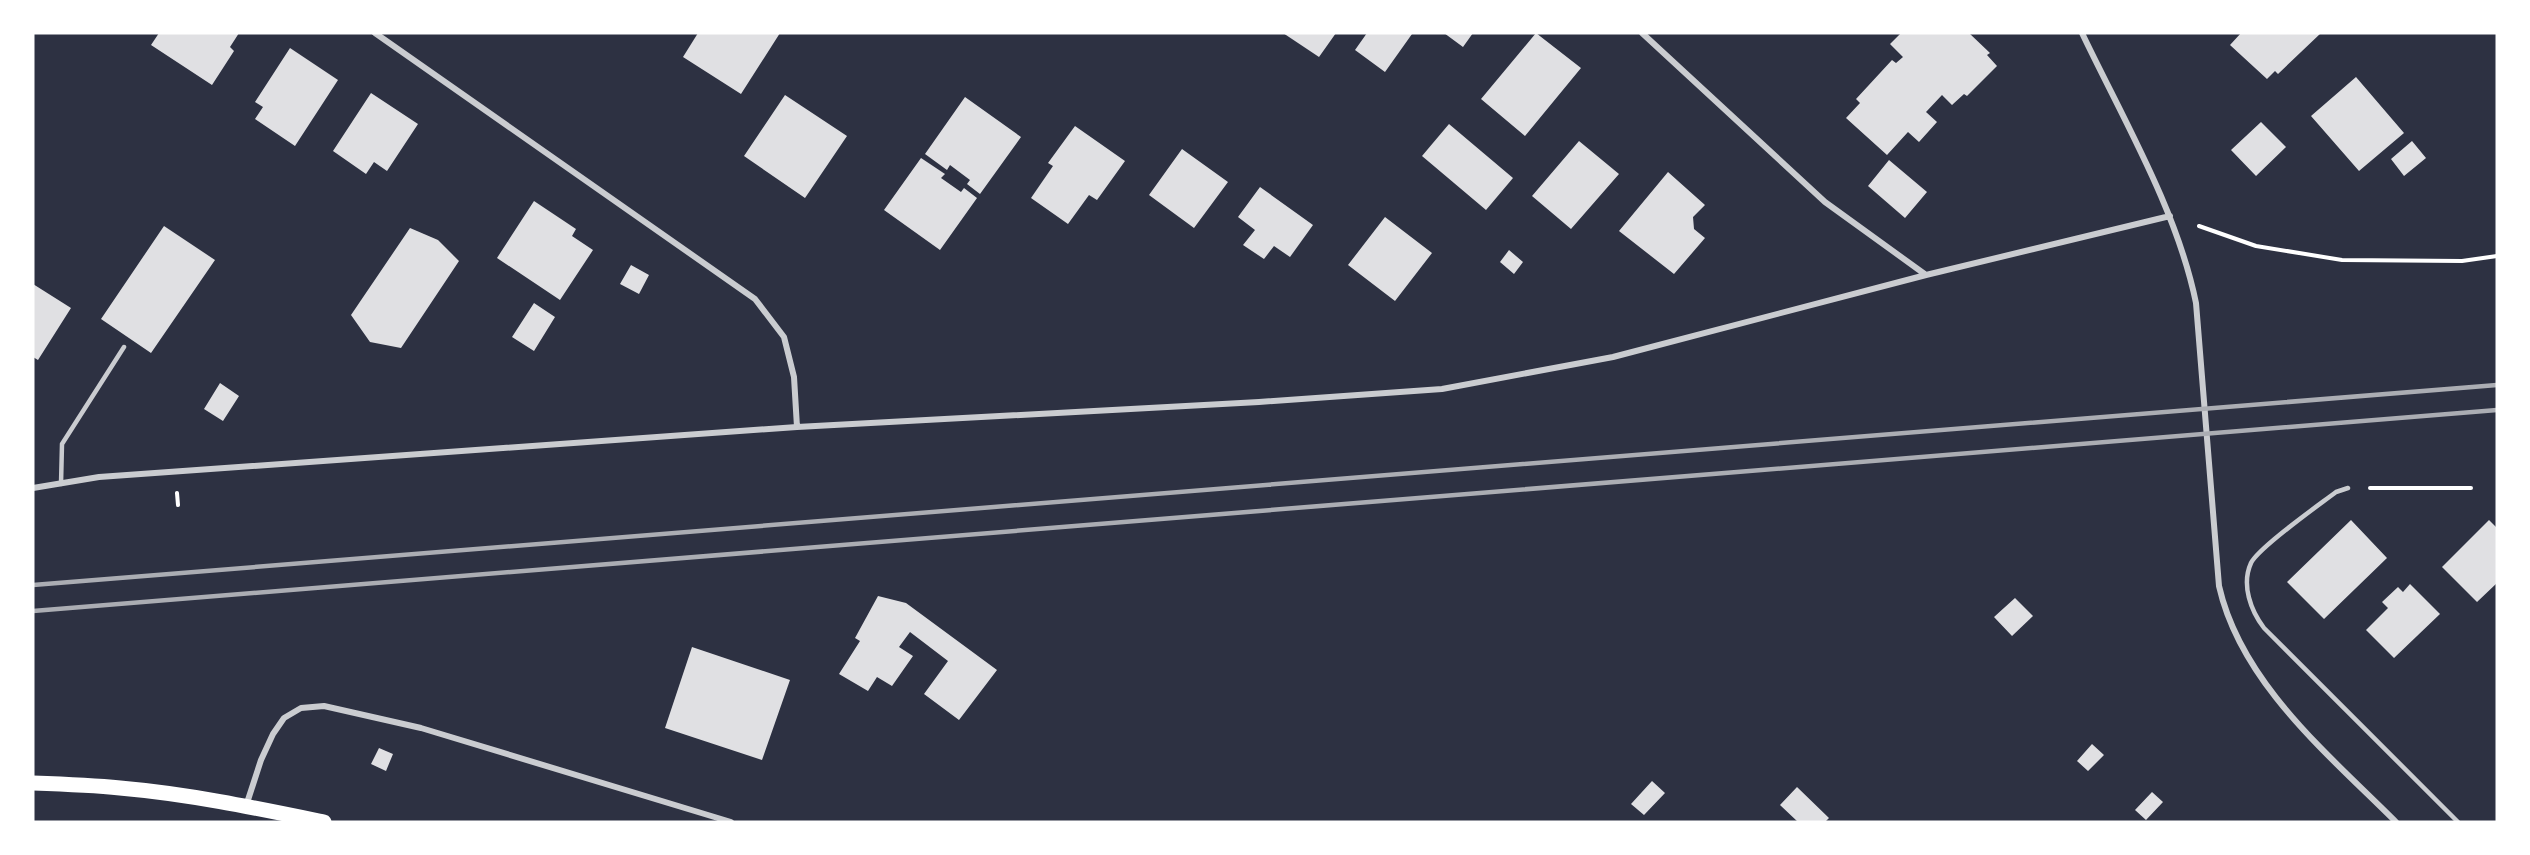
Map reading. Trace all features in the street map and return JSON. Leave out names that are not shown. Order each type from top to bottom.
[{"type":"main road","points":[[33,783],[121,788],[246,806],[324,822]]},
{"type":"street","points":[[375,33],[755,299],[784,337],[794,376],[796,427]]},
{"type":"street","points":[[1642,33],[1825,202],[1926,276]]},
{"type":"street","points":[[2082,33],[2170,216],[2189,272],[2196,303],[2219,586],[2228,618],[2242,646],[2274,695],[2396,822]]},
{"type":"street","points":[[33,488],[99,477],[796,427],[1259,402],[1442,389],[1612,357],[2170,216]]},
{"type":"street","points":[[246,806],[261,760],[273,734],[284,718],[301,708],[324,706],[421,728],[731,822]]},
{"type":"lane","points":[[61,484],[62,444],[124,347]]},
{"type":"lane","points":[[2348,488],[2336,492],[2256,556],[2248,574],[2250,603],[2254,615],[2264,628],[2458,822]]},
{"type":"path","points":[[2170,216],[2256,246],[2342,260],[2462,261],[2497,256]]},
{"type":"path","points":[[2348,488],[2471,488]]},
{"type":"building","points":[[159,33],[239,33],[230,47],[234,51],[212,85],[151,45]]},
{"type":"building","points":[[698,33],[780,33],[741,94],[683,57]]},
{"type":"building","points":[[1283,33],[1336,33],[1319,57]]},
{"type":"building","points":[[1367,33],[1412,34],[1385,72],[1355,50]]},
{"type":"building","points":[[1444,33],[1473,33],[1463,47]]},
{"type":"building","points":[[1536,33],[1581,68],[1525,136],[1481,99]]},
{"type":"building","points":[[1901,33],[1969,33],[1990,53],[1987,55],[1997,66],[1967,96],[1964,94],[1952,105],[1942,95],[1926,112],[1937,122],[1919,142],[1908,132],[1887,155],[1846,118],[1860,103],[1856,99],[1892,60],[1896,63],[1903,57],[1890,44]]},
{"type":"building","points":[[2241,33],[2321,33],[2278,74],[2275,71],[2267,79],[2230,45]]},
{"type":"building","points":[[290,48],[338,80],[295,146],[255,119],[263,107],[255,102]]},
{"type":"building","points":[[2356,77],[2404,133],[2359,171],[2311,116]]},
{"type":"building","points":[[371,93],[418,124],[387,171],[374,162],[366,174],[333,151]]},
{"type":"building","points":[[785,95],[847,136],[805,198],[744,156]]},
{"type":"building","points":[[965,97],[1021,137],[980,194],[967,184],[970,180],[950,165],[947,170],[925,154]]},
{"type":"building","points":[[2261,122],[2286,147],[2256,176],[2231,150]]},
{"type":"building","points":[[1449,124],[1513,178],[1486,210],[1422,156]]},
{"type":"building","points":[[1075,126],[1125,161],[1097,200],[1089,195],[1068,224],[1031,198],[1053,166],[1048,163]]},
{"type":"building","points":[[1579,141],[1619,174],[1571,229],[1532,196]]},
{"type":"building","points":[[2412,141],[2426,158],[2404,176],[2391,159]]},
{"type":"building","points":[[1182,149],[1228,182],[1194,228],[1149,195]]},
{"type":"building","points":[[921,158],[945,174],[941,178],[961,192],[964,188],[977,198],[940,250],[884,210]]},
{"type":"building","points":[[1889,160],[1927,192],[1905,218],[1868,186]]},
{"type":"building","points":[[1668,172],[1705,205],[1693,217],[1694,229],[1705,238],[1674,274],[1619,231]]},
{"type":"building","points":[[1260,187],[1313,225],[1290,257],[1274,246],[1264,259],[1243,245],[1255,230],[1238,217]]},
{"type":"building","points":[[534,201],[576,229],[572,236],[593,250],[560,300],[497,258]]},
{"type":"building","points":[[1385,217],[1432,253],[1395,301],[1348,265]]},
{"type":"building","points":[[164,226],[215,260],[151,353],[101,319]]},
{"type":"building","points":[[410,228],[438,240],[459,261],[401,348],[370,342],[351,315]]},
{"type":"building","points":[[1509,250],[1523,262],[1514,274],[1500,262]]},
{"type":"building","points":[[631,265],[649,275],[639,294],[620,284]]},
{"type":"building","points":[[33,284],[71,308],[38,360],[33,357]]},
{"type":"building","points":[[534,303],[555,317],[534,351],[512,337]]},
{"type":"building","points":[[220,383],[239,396],[223,421],[204,409]]},
{"type":"building","points":[[2351,520],[2387,558],[2324,619],[2287,582]]},
{"type":"building","points":[[2489,520],[2497,528],[2497,583],[2477,602],[2442,567]]},
{"type":"building","points":[[2410,584],[2440,614],[2394,658],[2366,630],[2388,608],[2382,602],[2398,587],[2403,592]]},
{"type":"building","points":[[878,596],[906,603],[997,670],[959,720],[924,694],[948,661],[910,632],[899,647],[913,656],[892,686],[877,677],[868,691],[839,674],[860,641],[855,638]]},
{"type":"building","points":[[2015,598],[2033,616],[2012,636],[1994,617]]},
{"type":"building","points":[[692,647],[790,680],[762,760],[665,728]]},
{"type":"building","points":[[2092,744],[2104,755],[2088,771],[2077,761]]},
{"type":"building","points":[[379,748],[393,754],[386,771],[371,764]]},
{"type":"building","points":[[1652,781],[1665,793],[1644,815],[1631,804]]},
{"type":"building","points":[[1797,787],[1829,818],[1825,822],[1798,822],[1780,805]]},
{"type":"building","points":[[2152,792],[2163,802],[2146,820],[2135,810]]},
{"type":"railway","points":[[33,585],[2497,385]]},
{"type":"railway","points":[[33,611],[2497,410]]}]
